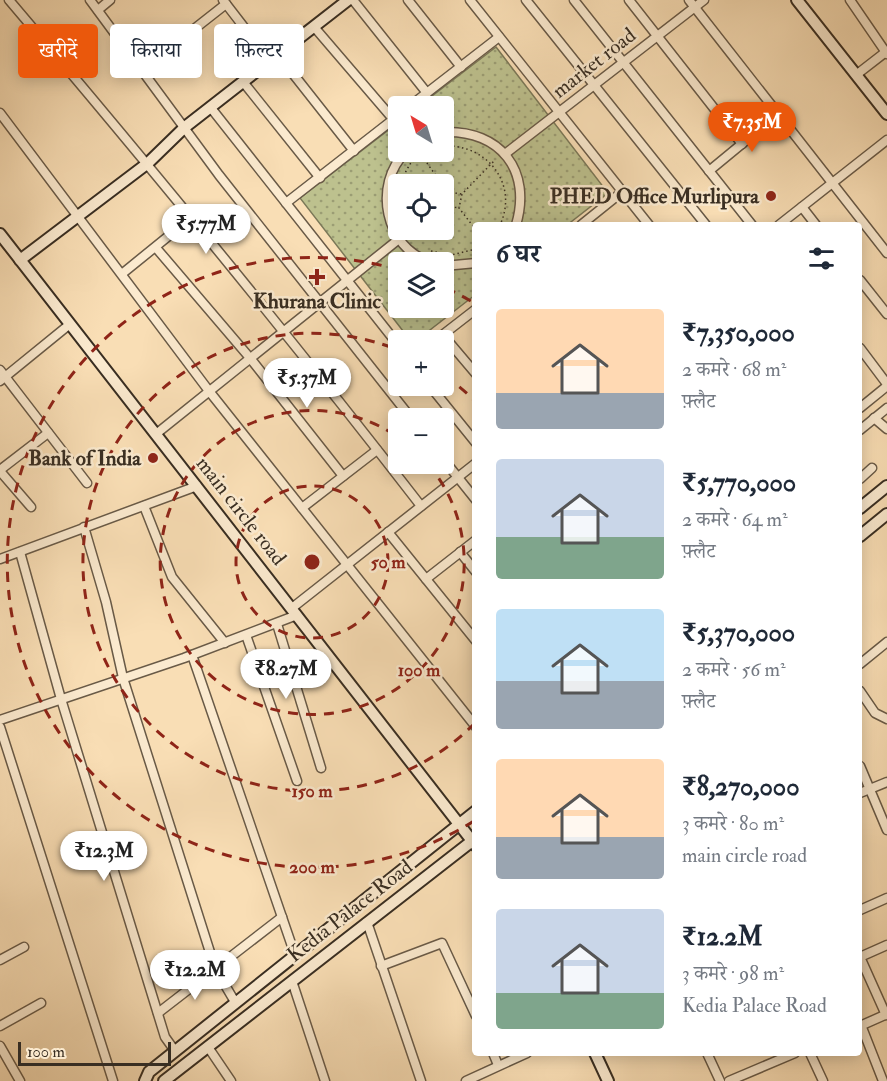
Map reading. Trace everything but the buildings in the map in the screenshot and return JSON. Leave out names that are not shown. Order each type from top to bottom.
[{"type":"street","points":[[9,0],[148,163],[285,330],[421,506]]},
{"type":"street","points":[[90,0],[110,26]]},
{"type":"street","points":[[98,10],[110,0]]},
{"type":"street","points":[[304,36],[348,0]]},
{"type":"street","points":[[353,0],[427,93]]},
{"type":"street","points":[[408,0],[461,66]]},
{"type":"street","points":[[470,0],[646,222]]},
{"type":"street","points":[[526,0],[593,87],[704,222]]},
{"type":"street","points":[[574,0],[750,222]]},
{"type":"street","points":[[628,0],[742,144]]},
{"type":"street","name":"market road","points":[[504,153],[657,37],[692,4],[704,0]]},
{"type":"street","points":[[797,0],[887,114]]},
{"type":"street","points":[[850,0],[887,52],[856,75]]},
{"type":"street","points":[[197,24],[224,2],[243,24]]},
{"type":"street","points":[[692,4],[887,253]]},
{"type":"street","points":[[315,27],[388,110]]},
{"type":"street","points":[[423,96],[499,37]]},
{"type":"street","points":[[148,78],[403,408]]},
{"type":"street","points":[[20,260],[148,163],[185,127],[249,78]]},
{"type":"street","points":[[291,78],[354,151]]},
{"type":"street","points":[[244,82],[320,178]]},
{"type":"street","points":[[211,108],[388,332]]},
{"type":"street","points":[[0,113],[80,215],[209,391],[472,720]]},
{"type":"street","points":[[710,171],[778,114]]},
{"type":"street","points":[[286,203],[388,126]]},
{"type":"street","points":[[454,133],[476,135],[504,153],[516,170],[521,188],[521,207],[517,222]]},
{"type":"street","points":[[783,222],[887,140]]},
{"type":"street","points":[[388,189],[386,196],[388,214]]},
{"type":"street","points":[[586,222],[622,192]]},
{"type":"street","points":[[802,207],[814,222]]},
{"type":"street","points":[[123,273],[157,249],[192,217]]},
{"type":"street","points":[[156,434],[398,240]]},
{"type":"street","points":[[400,240],[411,252]]},
{"type":"street","name":"main circle road","points":[[2,241],[20,260],[472,838]]},
{"type":"street","points":[[157,249],[250,358],[343,476]]},
{"type":"street","points":[[454,265],[472,263]]},
{"type":"street","points":[[862,283],[887,314]]},
{"type":"street","points":[[449,330],[472,312]]},
{"type":"street","points":[[70,324],[2,376],[87,483]]},
{"type":"street","points":[[862,351],[887,385],[862,406]]},
{"type":"street","points":[[454,353],[472,370]]},
{"type":"street","points":[[438,396],[472,438]]},
{"type":"street","points":[[862,428],[887,408]]},
{"type":"street","points":[[874,418],[887,429]]},
{"type":"street","points":[[31,507],[0,471],[48,433]]},
{"type":"street","points":[[302,508],[377,450]]},
{"type":"street","points":[[0,720],[277,624],[295,611],[347,564],[472,466]]},
{"type":"street","points":[[862,476],[872,468]]},
{"type":"street","points":[[454,472],[472,495]]},
{"type":"street","points":[[0,559],[197,486]]},
{"type":"street","points":[[862,506],[887,486]]},
{"type":"street","points":[[144,506],[172,578],[225,643]]},
{"type":"street","points":[[862,534],[887,514]]},
{"type":"street","points":[[84,527],[106,602],[123,678],[215,968],[235,1002]]},
{"type":"street","points":[[388,532],[472,636]]},
{"type":"street","points":[[426,579],[472,543]]},
{"type":"street","points":[[20,552],[61,699],[165,1037],[175,1051]]},
{"type":"street","points":[[460,552],[472,567]]},
{"type":"street","points":[[277,624],[321,768]]},
{"type":"street","points":[[246,635],[297,781]]},
{"type":"street","points":[[862,662],[887,642]]},
{"type":"street","points":[[192,655],[295,955]]},
{"type":"street","points":[[862,695],[875,713],[887,719]]},
{"type":"street","points":[[0,727],[113,1081]]},
{"type":"street","points":[[862,771],[887,830]]},
{"type":"street","points":[[862,792],[887,782]]},
{"type":"street","name":"Kedia Palace Road","points":[[145,1081],[149,1072],[472,814]]},
{"type":"street","name":"Kedia Palace Road","points":[[164,1081],[472,843]]},
{"type":"street","points":[[862,909],[887,898]]},
{"type":"street","points":[[158,1013],[282,917]]},
{"type":"street","points":[[367,922],[421,1081]]},
{"type":"street","points":[[381,966],[442,943],[472,1007]]},
{"type":"street","points":[[862,956],[887,945]]},
{"type":"street","points":[[0,960],[24,947]]},
{"type":"street","points":[[862,961],[887,1015],[862,1025]]},
{"type":"street","points":[[292,981],[325,1081]]},
{"type":"street","points":[[0,1026],[40,1003]]},
{"type":"street","points":[[862,1031],[883,1081]]},
{"type":"street","points":[[0,1046],[20,1081]]},
{"type":"street","points":[[208,1047],[231,1081]]},
{"type":"street","points":[[494,1056],[498,1065]]},
{"type":"street","points":[[466,1081],[520,1056]]},
{"type":"street","points":[[596,1056],[608,1081]]},
{"type":"street","points":[[708,1056],[720,1081]]},
{"type":"street","points":[[729,1081],[747,1078],[781,1056]]},
{"type":"street","points":[[811,1056],[823,1081]]},
{"type":"path","points":[[454,147],[470,149],[491,163],[504,185],[506,198],[501,222]]},
{"type":"path","points":[[459,208],[462,194],[491,163],[504,153]]},
{"type":"path","points":[[454,193],[462,194]]},
{"type":"path","points":[[454,207],[459,208],[472,225]]},
{"type":"path","points":[[427,249],[451,255],[472,250]]},
{"type":"green space","points":[[496,47],[608,193],[571,222],[472,222],[472,297],[454,311],[454,252],[388,252],[388,312],[300,198],[388,130],[388,162],[454,162],[454,96],[432,96]]},
{"type":"green space","points":[[393,318],[445,318],[430,330],[402,330]]},
{"type":"place","name":"PHED Office Murlipura","points":[[771,196]]},
{"type":"place","name":"Khurana Clinic","points":[[317,277]]},
{"type":"place","name":"Bank of India","points":[[153,458]]}]
